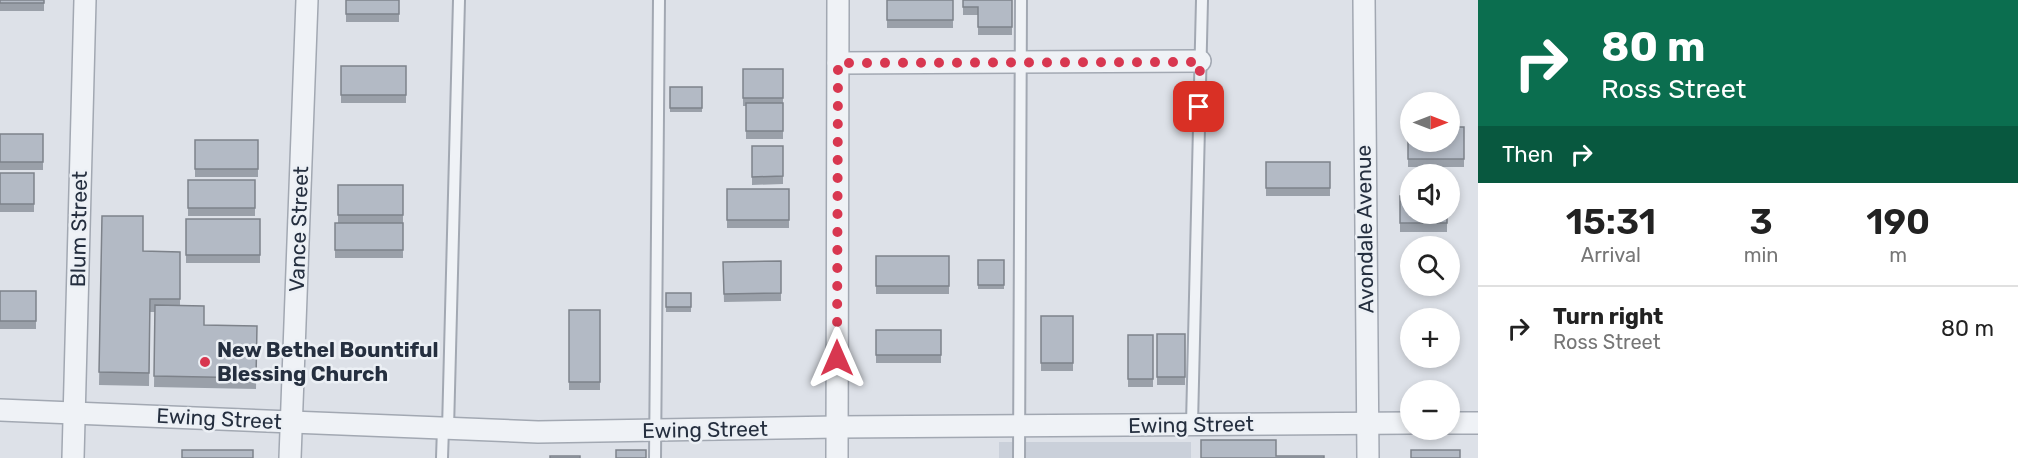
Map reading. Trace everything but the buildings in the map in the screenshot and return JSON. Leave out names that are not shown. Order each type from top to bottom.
[{"type":"street","name":"Blum Street","points":[[73,458],[85,0]]},
{"type":"street","name":"Vance Street","points":[[290,458],[307,0]]},
{"type":"street","points":[[837,458],[838,0]]},
{"type":"street","name":"Avondale Avenue","points":[[1364,0],[1368,458]]},
{"type":"street","points":[[838,63],[1200,62]]},
{"type":"street","name":"Ewing Street","points":[[0,410],[445,429],[654,432],[837,427],[1400,423]]},
{"type":"street","points":[[1460,423],[1478,423]]},
{"type":"lane","points":[[442,458],[445,429],[459,0]]},
{"type":"lane","points":[[654,458],[659,0]]},
{"type":"lane","points":[[1019,458],[1021,0]]},
{"type":"lane","points":[[1192,424],[1202,0]]},
{"type":"shaded area","points":[[999,442],[1191,442],[1191,458],[999,458]]},
{"type":"place","name":"New Bethel Bountiful Blessing Church","points":[[205,362]]},
{"type":"route","points":[[837,358],[838,63],[1200,62],[1199,107]]}]
